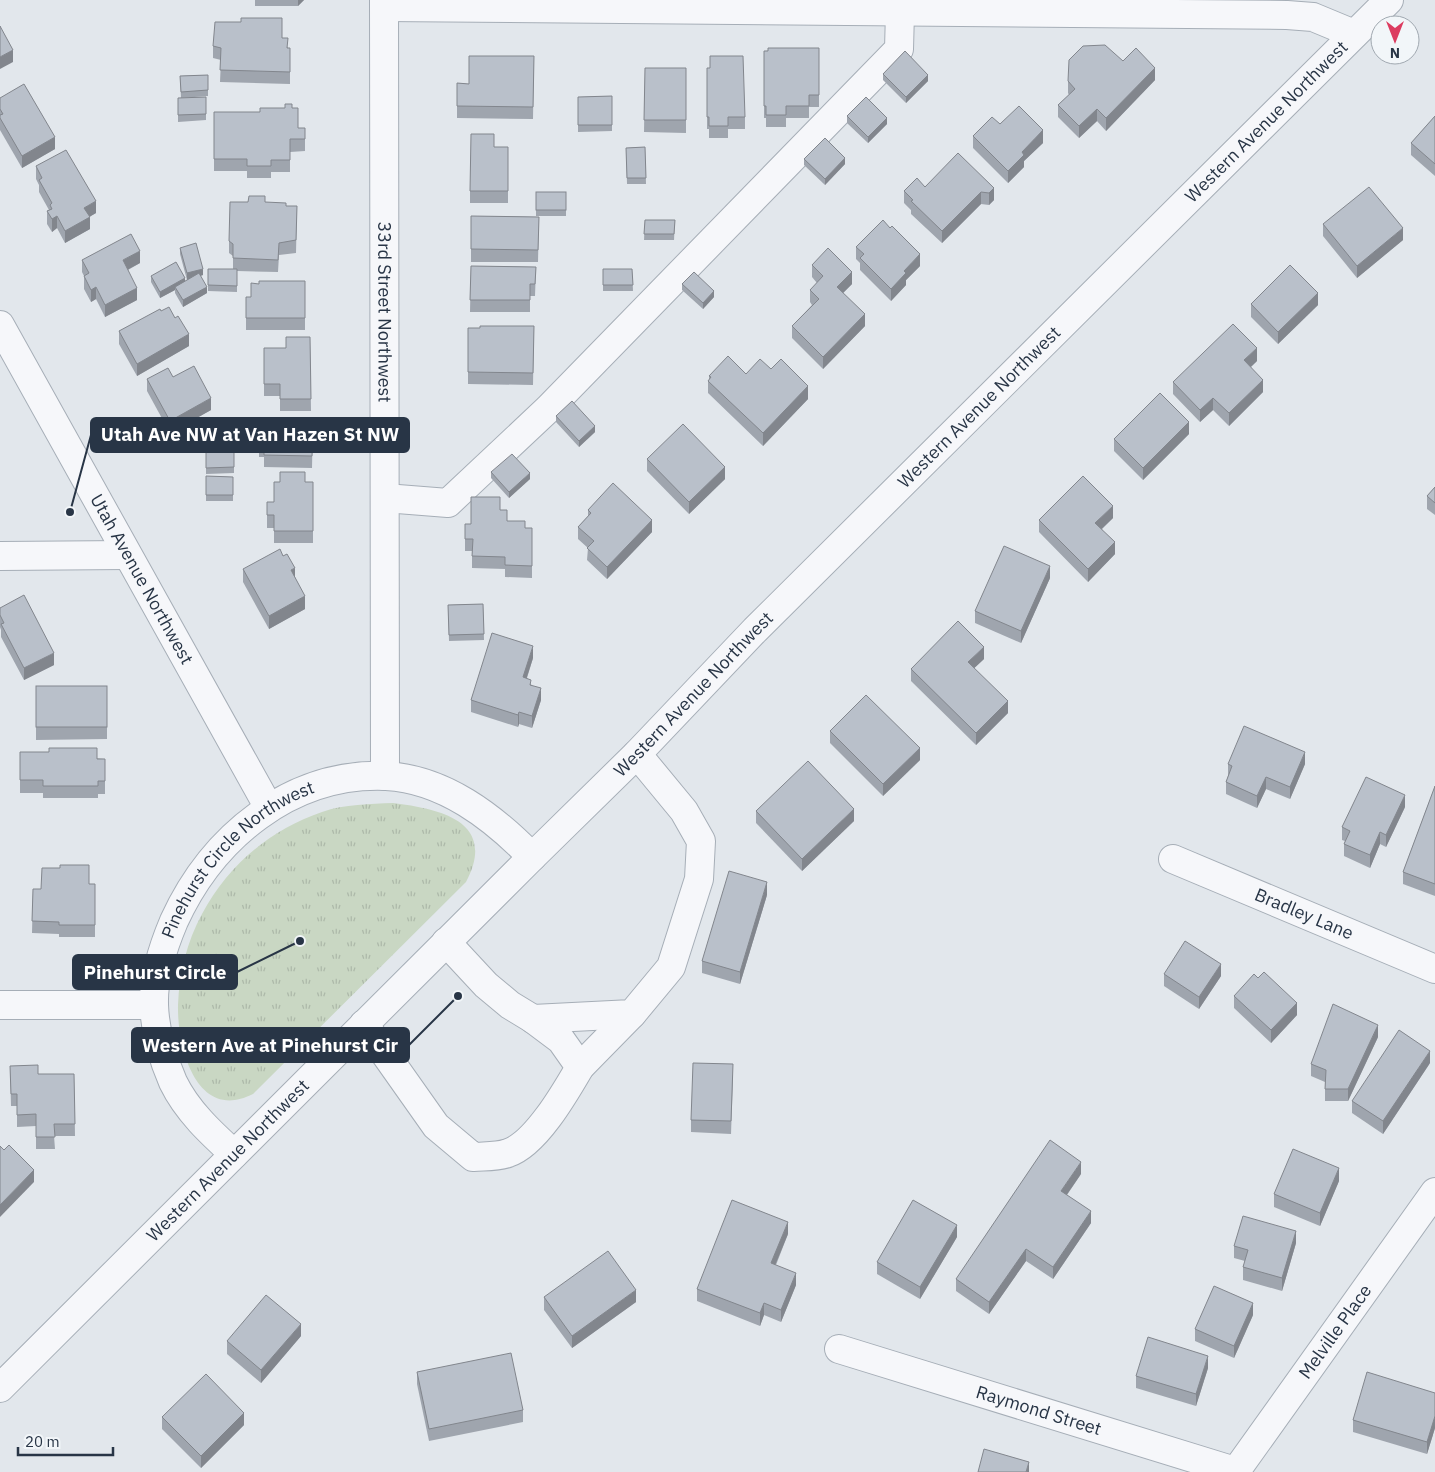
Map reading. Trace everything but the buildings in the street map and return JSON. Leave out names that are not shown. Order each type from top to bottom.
[{"type":"street","name":"Western Avenue Northwest","points":[[0,1388],[532,856],[637,754],[755,630],[1389,0]]},
{"type":"street","points":[[384,3],[900,12],[1287,15],[1313,17],[1354,34]]},
{"type":"street","name":"33rd Street Northwest","points":[[384,3],[385,776]]},
{"type":"street","points":[[385,498],[448,503],[541,416],[899,48],[900,12]]},
{"type":"street","name":"Utah Avenue Northwest","points":[[0,325],[269,808]]},
{"type":"street","points":[[0,556],[127,555]]},
{"type":"street","points":[[364,1024],[436,1126],[474,1157],[509,1153],[528,1139],[559,1105],[580,1067],[632,1014],[671,967],[699,879],[701,841],[684,811],[637,754]]},
{"type":"street","name":"Pinehurst Circle Northwest","points":[[234,1154],[205,1127],[180,1094],[164,1056],[154,1005],[156,974],[171,929],[188,893],[219,850],[238,831],[269,808],[292,796],[322,785],[353,778],[385,776],[436,788],[474,806],[511,835],[532,856]]},
{"type":"street","name":"Bradley Lane","points":[[1173,859],[1435,968]]},
{"type":"street","points":[[446,942],[486,985],[510,1005],[561,1040],[580,1067]]},
{"type":"street","points":[[0,1005],[154,1005]]},
{"type":"street","points":[[533,1019],[632,1014]]},
{"type":"street","name":"Melville Place","points":[[1237,1472],[1435,1192]]},
{"type":"street","name":"Raymond Street","points":[[839,1349],[1237,1472]]},
{"type":"green space","points":[[393,803],[429,809],[445,815],[459,822],[469,832],[475,845],[474,861],[466,882],[253,1094],[233,1100],[217,1098],[204,1089],[194,1076],[186,1059],[181,1040],[178,1005],[180,981],[188,946],[212,896],[224,880],[252,851],[285,829],[331,809]]},
{"type":"place","name":"Utah Ave NW at Van Hazen St NW","points":[[70,512]]},
{"type":"place","name":"Pinehurst Circle","points":[[300,941]]},
{"type":"place","name":"Western Ave at Pinehurst Cir","points":[[458,996]]}]
